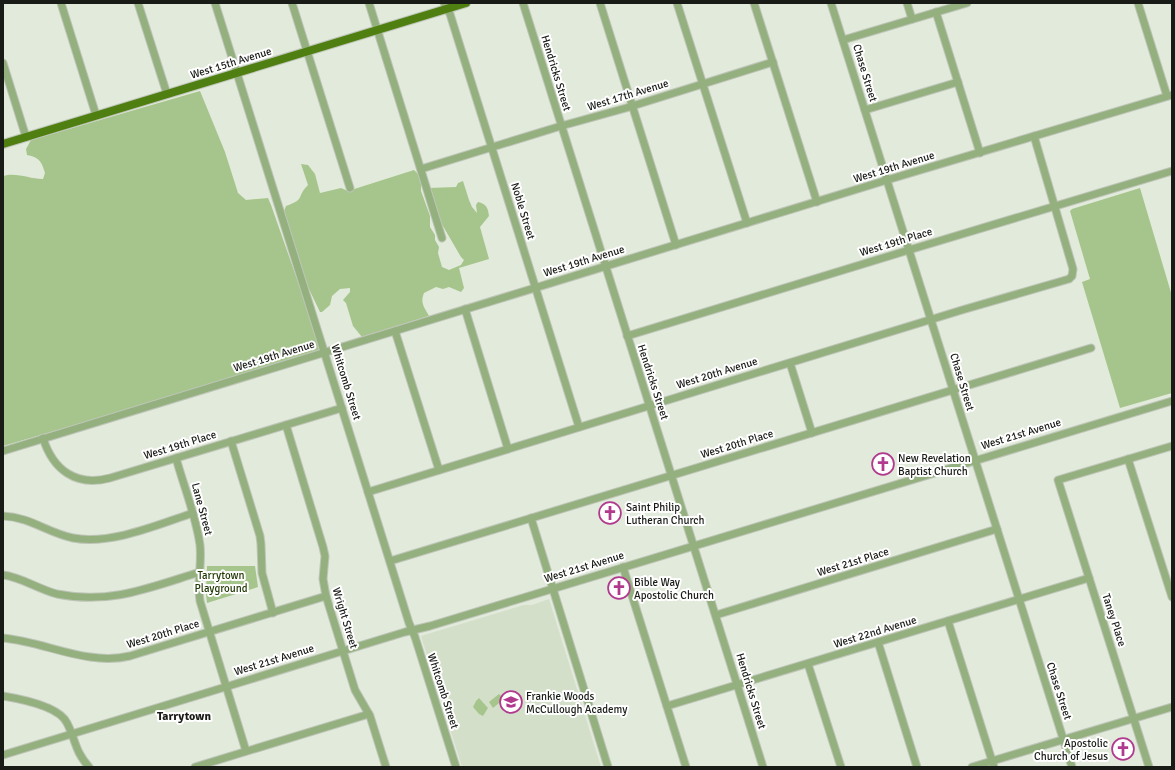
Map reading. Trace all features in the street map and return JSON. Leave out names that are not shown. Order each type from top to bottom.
[{"type":"main road","name":"West 15th Avenue","points":[[3,144],[378,30],[446,6],[466,3]]},
{"type":"street","points":[[61,3],[96,116]]},
{"type":"street","points":[[138,3],[167,94]]},
{"type":"street","name":"Whitcomb Street","points":[[215,3],[456,767]]},
{"type":"street","points":[[292,3],[350,188]]},
{"type":"street","points":[[369,3],[442,238]]},
{"type":"street","name":"Hendricks Street","points":[[523,3],[763,767]]},
{"type":"street","points":[[600,3],[676,245]]},
{"type":"street","points":[[677,3],[746,223]]},
{"type":"street","points":[[754,3],[817,202]]},
{"type":"street","name":"Chase Street","points":[[832,3],[974,460],[1072,767]]},
{"type":"street","points":[[907,3],[912,19]]},
{"type":"street","points":[[843,40],[967,3]]},
{"type":"street","points":[[1138,3],[1170,95]]},
{"type":"street","name":"Noble Street","points":[[446,6],[579,427]]},
{"type":"street","points":[[936,12],[980,152]]},
{"type":"street","name":"West 17th Avenue","points":[[421,169],[773,62]]},
{"type":"street","points":[[3,63],[26,137]]},
{"type":"street","points":[[865,110],[958,82]]},
{"type":"street","name":"West 19th Avenue","points":[[3,450],[1170,95]]},
{"type":"street","points":[[1034,136],[1054,206]]},
{"type":"street","name":"West 19th Place","points":[[627,336],[1172,171]]},
{"type":"street","name":"West 20th Avenue","points":[[368,492],[1069,279],[1072,276],[1073,269],[1054,206]]},
{"type":"street","points":[[465,309],[508,449]]},
{"type":"street","points":[[395,331],[439,470]]},
{"type":"street","name":"West 20th Place","points":[[390,561],[952,389],[1092,348]]},
{"type":"street","points":[[790,363],[812,433]]},
{"type":"street","name":"West 21st Avenue","points":[[3,755],[226,686],[1172,401]]},
{"type":"street","name":"West 19th Place","points":[[43,438],[49,454],[57,465],[67,473],[84,480],[103,480],[342,408]]},
{"type":"street","name":"Wright Street","points":[[286,425],[323,547],[325,556],[323,580],[326,596],[357,693],[369,714],[386,767]]},
{"type":"street","points":[[231,441],[260,536],[262,573],[273,613]]},
{"type":"street","points":[[1172,446],[1128,459],[1172,597]]},
{"type":"street","name":"Lane Street","points":[[176,458],[193,513],[199,542],[199,597],[246,752]]},
{"type":"street","name":"Taney Place","points":[[1128,459],[1058,480],[1149,767]]},
{"type":"street","points":[[3,516],[26,520],[66,536],[97,540],[121,536],[193,513]]},
{"type":"street","points":[[531,518],[608,767]]},
{"type":"street","name":"West 21st Place","points":[[716,615],[997,530]]},
{"type":"street","points":[[623,567],[686,767]]},
{"type":"street","points":[[3,574],[53,593],[95,598],[130,593],[200,572]]},
{"type":"street","name":"West 22nd Avenue","points":[[667,706],[1089,578]]},
{"type":"street","name":"West 20th Place","points":[[3,638],[19,640],[88,657],[109,659],[130,656],[326,596]]},
{"type":"street","points":[[948,621],[993,764]]},
{"type":"street","points":[[878,642],[917,767]]},
{"type":"street","points":[[808,664],[840,767]]},
{"type":"street","points":[[3,696],[45,706],[55,710],[65,719],[76,750],[89,767]]},
{"type":"street","points":[[972,767],[993,764],[1063,739],[1172,707]]},
{"type":"street","points":[[195,767],[369,714]]},
{"type":"shaded area","name":"Frankie Woods McCullough Academy","points":[[549,599],[601,767],[462,767],[421,636]]},
{"type":"green space","points":[[200,91],[225,152],[238,193],[246,200],[268,198],[321,350],[163,399],[3,446],[3,176],[18,175],[43,179],[45,173],[40,161],[35,157],[27,155],[26,149],[31,140]]},
{"type":"green space","points":[[301,164],[308,165],[315,174],[320,193],[341,188],[348,191],[414,170],[418,174],[421,183],[421,191],[430,216],[430,227],[435,235],[435,240],[439,247],[438,253],[442,267],[449,270],[461,265],[464,260],[440,221],[429,188],[456,187],[458,183],[463,181],[472,207],[477,213],[476,205],[478,202],[485,205],[488,210],[489,216],[480,227],[489,259],[459,268],[464,288],[461,292],[449,287],[443,289],[436,287],[424,293],[424,307],[429,316],[362,337],[353,326],[346,303],[343,300],[350,292],[350,288],[340,289],[332,296],[330,305],[320,312],[308,287],[284,211],[286,206],[299,199],[304,189],[308,185]]},
{"type":"green space","points":[[1140,188],[1172,296],[1172,393],[1120,408],[1082,282],[1090,279],[1070,211],[1072,209]]},
{"type":"green space","name":"Tarrytown Playground","points":[[207,566],[255,566],[258,587],[207,603]]},
{"type":"green space","points":[[499,694],[504,699],[493,708],[489,702]]},
{"type":"green space","points":[[479,698],[488,708],[483,716],[473,707]]},
{"type":"place","name":"New Revelation Baptist Church","points":[[883,464]]},
{"type":"place","name":"Saint Philip Lutheran Church","points":[[610,513]]},
{"type":"place","name":"Bible Way Apostolic Church","points":[[619,588]]},
{"type":"place","name":"Frankie Woods McCullough Academy","points":[[511,702]]},
{"type":"place","name":"Apostolic Church of Jesus","points":[[1123,749]]},
{"type":"district","name":"Tarrytown","points":[[184,716]]}]
